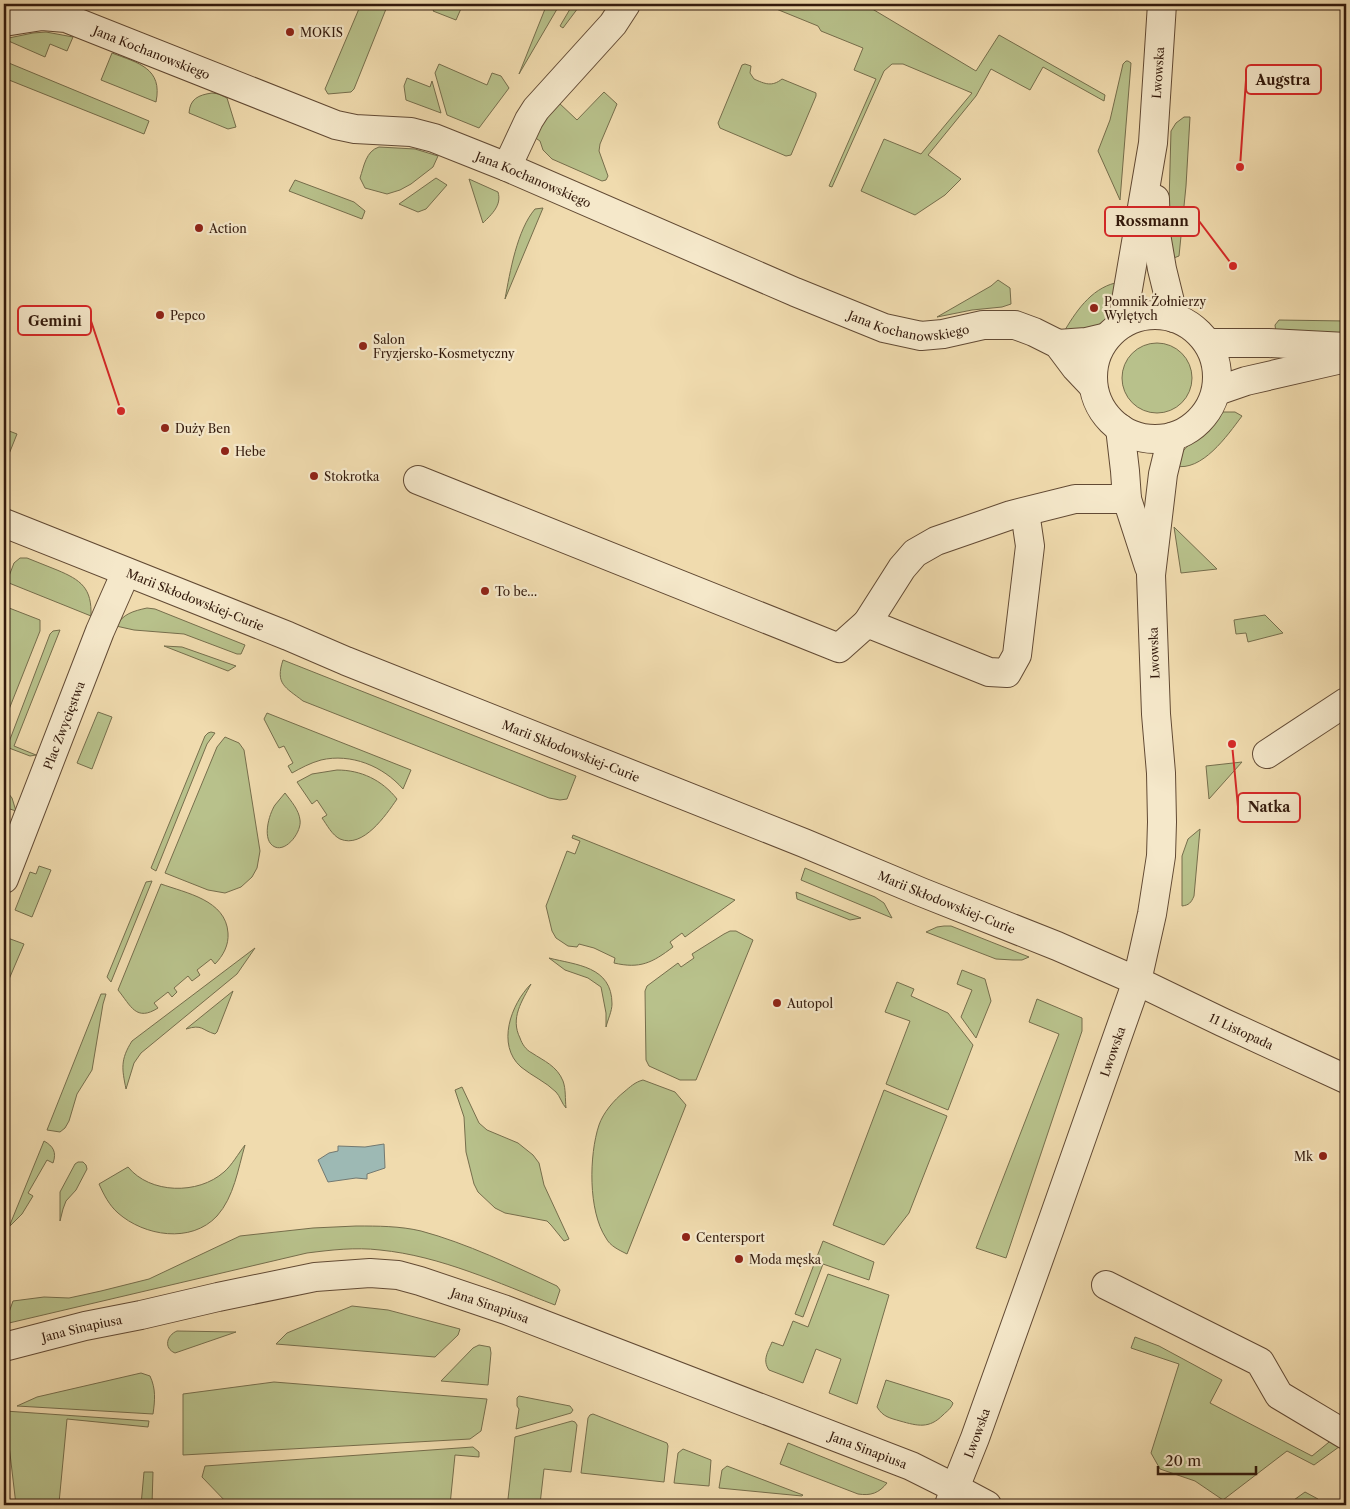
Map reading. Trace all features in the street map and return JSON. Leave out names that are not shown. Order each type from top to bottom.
[{"type":"street","points":[[507,167],[536,109],[613,24],[626,4]]},
{"type":"street","name":"Lwowska","points":[[1162,4],[1153,143],[1156,234],[1174,318]]},
{"type":"street","name":"Jana Kochanowskiego","points":[[4,22],[42,16],[66,18],[336,125],[355,129],[411,132],[426,136],[507,167],[812,299],[884,328],[921,336],[943,334],[983,325],[1015,325],[1058,344],[1076,368],[1094,386]]},
{"type":"street","name":"Lwowska","points":[[1114,331],[1153,143]]},
{"type":"street","points":[[1058,344],[1086,342],[1114,331],[1138,316],[1155,314],[1187,323],[1208,343],[1216,359],[1219,375],[1217,391],[1201,419],[1187,430],[1172,437],[1153,439],[1136,436],[1120,428],[1107,416],[1099,402],[1094,386],[1094,369],[1098,352],[1114,331]]},
{"type":"street","points":[[1208,343],[1269,342],[1346,347]]},
{"type":"street","points":[[1217,391],[1246,381],[1346,358]]},
{"type":"street","name":"Lwowska","points":[[1120,428],[1126,471],[1127,499],[1151,575]]},
{"type":"street","name":"Lwowska","points":[[952,1496],[975,1438],[1137,981],[1157,890],[1162,822],[1151,575],[1163,474],[1172,437]]},
{"type":"street","points":[[418,480],[839,648],[867,623],[902,568],[915,553],[936,541],[1010,515],[1075,499],[1127,499]]},
{"type":"street","points":[[867,623],[989,672],[1007,673],[1018,655],[1030,546],[1025,512]]},
{"type":"street","name":"Marii Skłodowskiej-Curie","points":[[4,523],[804,842],[921,892],[1058,946],[1137,981]]},
{"type":"street","name":"Plac Zwycięstwa","points":[[4,879],[100,632],[126,572]]},
{"type":"street","points":[[1267,754],[1346,702]]},
{"type":"street","name":"11 Listopada","points":[[1137,981],[1346,1079]]},
{"type":"street","name":"Jana Sinapiusa","points":[[4,1347],[85,1326],[141,1315],[218,1296],[315,1277],[370,1273],[398,1275],[565,1332],[911,1466],[952,1496],[987,1505]]},
{"type":"street","points":[[1106,1284],[1260,1362],[1279,1395],[1346,1435]]},
{"type":"green space","points":[[361,4],[388,4],[354,89],[351,92],[328,94],[325,89]]},
{"type":"green space","points":[[437,4],[463,4],[456,20],[433,11]]},
{"type":"green space","points":[[547,4],[560,4],[519,74]]},
{"type":"green space","points":[[573,4],[581,4],[563,28],[560,26]]},
{"type":"green space","points":[[764,4],[864,4],[976,71],[999,35],[1105,95],[1104,101],[1043,67],[1030,90],[991,69],[976,96],[928,155],[961,179],[945,195],[915,215],[861,191],[884,139],[921,154],[972,93],[903,64],[892,64],[884,71],[832,187],[829,186],[876,79],[854,70],[863,48],[821,31],[818,26]]},
{"type":"green space","points":[[46,32],[73,37],[67,51],[50,44],[45,57],[4,39],[33,33]]},
{"type":"green space","points":[[112,53],[139,64],[152,74],[156,81],[156,102],[101,80]]},
{"type":"green space","points":[[4,61],[149,121],[144,134],[4,78]]},
{"type":"green space","points":[[1126,61],[1131,63],[1120,200],[1098,151],[1110,120],[1123,64]]},
{"type":"green space","points":[[439,64],[487,85],[492,73],[501,76],[509,88],[479,128],[447,115],[435,73]]},
{"type":"green space","points":[[742,65],[751,66],[750,73],[758,81],[772,84],[782,79],[816,93],[791,155],[786,156],[720,128],[718,123]]},
{"type":"green space","points":[[407,78],[430,87],[432,81],[441,113],[406,100],[404,86]]},
{"type":"green space","points":[[604,92],[617,104],[600,144],[599,151],[608,176],[606,180],[602,181],[552,159],[543,150],[540,141],[534,137],[538,127],[558,102],[577,120]]},
{"type":"green space","points":[[212,93],[227,98],[236,127],[228,129],[189,113],[191,104],[196,98]]},
{"type":"green space","points":[[1184,117],[1190,117],[1186,186],[1179,256],[1171,259],[1169,203],[1171,131],[1176,123]]},
{"type":"green space","points":[[379,147],[415,149],[438,156],[433,167],[411,184],[387,194],[365,188],[360,178],[368,155]]},
{"type":"green space","points":[[436,178],[447,185],[426,209],[418,212],[399,204]]},
{"type":"green space","points":[[469,179],[498,192],[499,201],[493,213],[483,223]]},
{"type":"green space","points":[[295,180],[354,202],[365,211],[362,219],[289,191]]},
{"type":"green space","points":[[543,208],[505,299],[515,252],[523,228],[535,209]]},
{"type":"green space","points":[[998,280],[1010,288],[1011,304],[937,317],[991,286]]},
{"type":"green space","points":[[1120,282],[1109,318],[1098,327],[1065,330],[1075,314],[1088,299],[1102,288]]},
{"type":"green space","points":[[1279,320],[1346,321],[1346,333],[1276,333],[1275,325]]},
{"type":"green space","points":[[1157,343],[1170,346],[1182,353],[1189,365],[1192,378],[1189,391],[1182,403],[1170,410],[1157,413],[1144,410],[1132,403],[1125,391],[1122,378],[1125,365],[1132,353],[1144,346]]},
{"type":"green space","points":[[1223,412],[1235,412],[1242,416],[1213,451],[1204,458],[1195,464],[1175,466],[1184,450],[1210,429]]},
{"type":"green space","points":[[4,429],[17,434],[9,454],[4,456]]},
{"type":"green space","points":[[1174,527],[1217,569],[1181,573]]},
{"type":"green space","points":[[20,558],[27,558],[73,577],[87,592],[91,606],[91,616],[4,581],[4,575],[9,576],[14,563]]},
{"type":"green space","points":[[4,606],[40,620],[40,631],[4,722]]},
{"type":"green space","points":[[147,608],[155,609],[245,645],[241,654],[237,654],[184,634],[134,630],[116,626],[129,614]]},
{"type":"green space","points":[[1265,615],[1283,633],[1248,642],[1246,633],[1236,634],[1234,620]]},
{"type":"green space","points":[[60,630],[14,746],[36,755],[30,756],[9,748],[9,742],[50,634],[53,631]]},
{"type":"green space","points":[[164,646],[182,647],[236,666],[228,671]]},
{"type":"green space","points":[[283,660],[576,776],[567,799],[549,798],[303,701],[287,688],[281,680]]},
{"type":"green space","points":[[98,712],[112,717],[92,769],[77,763]]},
{"type":"green space","points":[[267,713],[411,770],[403,789],[376,768],[366,763],[344,758],[321,760],[292,773],[288,766],[293,763],[284,746],[279,748],[264,719]]},
{"type":"green space","points":[[211,732],[215,733],[207,744],[156,871],[151,868],[205,736]]},
{"type":"green space","points":[[225,737],[239,743],[244,750],[260,851],[257,868],[252,877],[241,887],[225,893],[208,890],[165,873],[217,747]]},
{"type":"green space","points":[[1242,762],[1209,799],[1206,766]]},
{"type":"green space","points":[[346,770],[370,777],[385,786],[397,799],[373,829],[357,839],[349,841],[340,839],[330,830],[322,818],[327,815],[317,800],[312,804],[297,782],[312,774]]},
{"type":"green space","points":[[4,788],[12,798],[16,811],[4,807]]},
{"type":"green space","points":[[285,793],[298,813],[300,825],[293,840],[280,848],[271,844],[267,833],[273,809]]},
{"type":"green space","points":[[1200,829],[1194,896],[1190,903],[1182,906],[1182,856],[1188,839]]},
{"type":"green space","points":[[573,835],[735,900],[685,937],[682,933],[670,942],[673,947],[659,957],[639,965],[614,963],[615,958],[594,948],[579,944],[577,947],[568,946],[556,938],[552,931],[546,906],[567,851],[575,854],[580,841],[572,838]]},
{"type":"green space","points":[[39,866],[51,870],[32,917],[15,910],[30,872],[36,874]]},
{"type":"green space","points":[[805,868],[875,897],[884,903],[892,918],[801,880]]},
{"type":"green space","points":[[152,881],[111,982],[107,977],[146,882]]},
{"type":"green space","points":[[161,884],[203,899],[213,905],[226,922],[228,942],[223,954],[215,964],[211,959],[197,970],[200,975],[192,981],[188,976],[174,988],[177,992],[172,997],[168,992],[154,1003],[158,1008],[150,1012],[139,1013],[118,990]]},
{"type":"green space","points":[[796,892],[861,918],[850,920],[797,899]]},
{"type":"green space","points":[[944,926],[951,926],[1029,957],[1022,960],[996,959],[926,932]]},
{"type":"green space","points":[[730,931],[736,931],[753,940],[696,1080],[680,1080],[649,1066],[646,1060],[645,991],[647,986],[678,963],[681,967],[694,958],[692,954]]},
{"type":"green space","points":[[5,937],[24,944],[4,991],[4,939]]},
{"type":"green space","points":[[255,948],[237,974],[141,1053],[134,1063],[126,1089],[123,1065],[125,1054],[132,1041]]},
{"type":"green space","points":[[549,958],[591,969],[606,982],[612,1004],[606,1027],[606,1013],[601,987],[588,978],[565,970]]},
{"type":"green space","points":[[962,970],[985,979],[991,1001],[976,1038],[961,1017],[972,990],[957,984]]},
{"type":"green space","points":[[897,982],[914,989],[911,996],[948,1013],[973,1045],[948,1110],[886,1084],[910,1021],[885,1012]]},
{"type":"green space","points":[[531,984],[518,1010],[517,1031],[526,1049],[550,1064],[557,1071],[565,1087],[566,1108],[552,1088],[521,1067],[513,1058],[509,1048],[508,1036],[512,1013],[517,1002]]},
{"type":"green space","points":[[233,991],[215,1034],[199,1027],[186,1029]]},
{"type":"green space","points":[[101,994],[106,994],[92,1070],[77,1094],[65,1128],[60,1132],[47,1130]]},
{"type":"green space","points":[[1037,999],[1082,1018],[1082,1031],[1006,1258],[976,1248],[1059,1034],[1029,1022]]},
{"type":"green space","points":[[643,1080],[675,1092],[686,1105],[627,1254],[610,1243],[600,1227],[593,1198],[593,1152],[599,1125],[606,1111],[624,1092],[635,1083]]},
{"type":"green space","points":[[462,1087],[479,1123],[487,1130],[518,1143],[533,1155],[539,1163],[544,1185],[569,1239],[564,1241],[547,1221],[505,1213],[495,1208],[478,1192],[474,1184],[466,1152],[464,1117],[455,1090]]},
{"type":"green space","points":[[884,1090],[947,1116],[909,1213],[884,1245],[833,1225]]},
{"type":"green space","points":[[44,1141],[53,1150],[55,1156],[53,1163],[47,1160],[28,1193],[33,1196],[22,1214],[9,1227]]},
{"type":"green space","points":[[245,1145],[228,1200],[217,1216],[206,1225],[194,1231],[168,1234],[141,1227],[129,1221],[115,1210],[107,1200],[99,1184],[128,1167],[137,1176],[161,1187],[188,1188],[201,1185],[224,1172]]},
{"type":"green space","points":[[83,1162],[87,1169],[76,1190],[66,1201],[60,1221],[60,1192],[75,1164]]},
{"type":"green space","points":[[356,1226],[413,1229],[472,1248],[557,1286],[560,1290],[555,1305],[447,1264],[403,1253],[352,1249],[307,1253],[9,1323],[8,1315],[13,1301],[44,1297],[69,1298],[149,1279],[240,1236],[313,1228]]},
{"type":"green space","points":[[823,1241],[874,1262],[869,1280],[823,1264],[803,1317],[795,1314]]},
{"type":"green space","points":[[828,1274],[889,1295],[857,1404],[829,1393],[841,1359],[816,1349],[803,1383],[769,1370],[766,1363],[766,1356],[772,1342],[783,1346],[793,1321],[808,1327]]},
{"type":"green space","points":[[352,1306],[388,1310],[460,1329],[458,1335],[435,1357],[276,1344],[287,1333]]},
{"type":"green space","points":[[177,1331],[236,1332],[175,1353],[169,1348],[168,1342],[171,1335]]},
{"type":"green space","points":[[1135,1337],[1159,1346],[1222,1380],[1210,1403],[1312,1456],[1334,1438],[1343,1444],[1314,1465],[1287,1451],[1223,1500],[1195,1481],[1160,1469],[1151,1453],[1179,1364],[1131,1348]]},
{"type":"green space","points":[[479,1345],[490,1347],[488,1385],[441,1381],[473,1348]]},
{"type":"green space","points":[[141,1373],[150,1376],[152,1381],[154,1395],[153,1414],[17,1406],[37,1397]]},
{"type":"green space","points":[[886,1380],[950,1400],[953,1403],[933,1423],[923,1425],[912,1424],[890,1418],[884,1415],[877,1407]]},
{"type":"green space","points":[[274,1382],[487,1399],[481,1431],[470,1439],[183,1455],[183,1394]]},
{"type":"green space","points":[[519,1396],[570,1406],[573,1410],[571,1413],[516,1429],[519,1409],[517,1398]]},
{"type":"green space","points":[[5,1411],[149,1421],[148,1427],[67,1419],[59,1503],[85,1505],[16,1505]]},
{"type":"green space","points":[[593,1414],[667,1443],[664,1482],[581,1473],[588,1418]]},
{"type":"green space","points":[[572,1421],[577,1425],[571,1472],[544,1469],[540,1504],[511,1502],[508,1499],[515,1437]]},
{"type":"green space","points":[[788,1443],[887,1483],[874,1493],[867,1495],[858,1494],[780,1464]]},
{"type":"green space","points":[[473,1447],[479,1452],[479,1457],[455,1455],[450,1505],[229,1505],[202,1477],[205,1466]]},
{"type":"green space","points":[[683,1449],[711,1460],[709,1486],[674,1483],[678,1453]]},
{"type":"green space","points":[[727,1466],[803,1495],[719,1488],[722,1470]]},
{"type":"green space","points":[[144,1472],[153,1472],[152,1505],[141,1505]]},
{"type":"green space","points":[[1305,1492],[1318,1499],[1318,1505],[1287,1505]]},
{"type":"water","points":[[384,1144],[385,1168],[367,1174],[367,1179],[356,1178],[328,1182],[318,1160],[329,1153],[338,1151],[338,1146],[365,1147]]},
{"type":"place","name":"MOKIS","points":[[290,32]]},
{"type":"place","name":"Augstra","points":[[1240,167]]},
{"type":"place","name":"Action","points":[[199,228]]},
{"type":"place","name":"Rossmann","points":[[1233,266]]},
{"type":"place","name":"Pomnik Żołnierzy Wylętych","points":[[1094,308]]},
{"type":"place","name":"Pepco","points":[[160,315]]},
{"type":"place","name":"Salon Fryzjersko-Kosmetyczny","points":[[363,346]]},
{"type":"place","name":"Gemini","points":[[121,411]]},
{"type":"place","name":"Duży Ben","points":[[165,428]]},
{"type":"place","name":"Hebe","points":[[225,451]]},
{"type":"place","name":"Stokrotka","points":[[314,476]]},
{"type":"place","name":"To be…","points":[[485,591]]},
{"type":"place","name":"Natka","points":[[1232,744]]},
{"type":"place","name":"Autopol","points":[[777,1003]]},
{"type":"place","name":"Mk","points":[[1323,1156]]},
{"type":"place","name":"Centersport","points":[[686,1237]]},
{"type":"place","name":"Moda męska","points":[[739,1259]]}]
